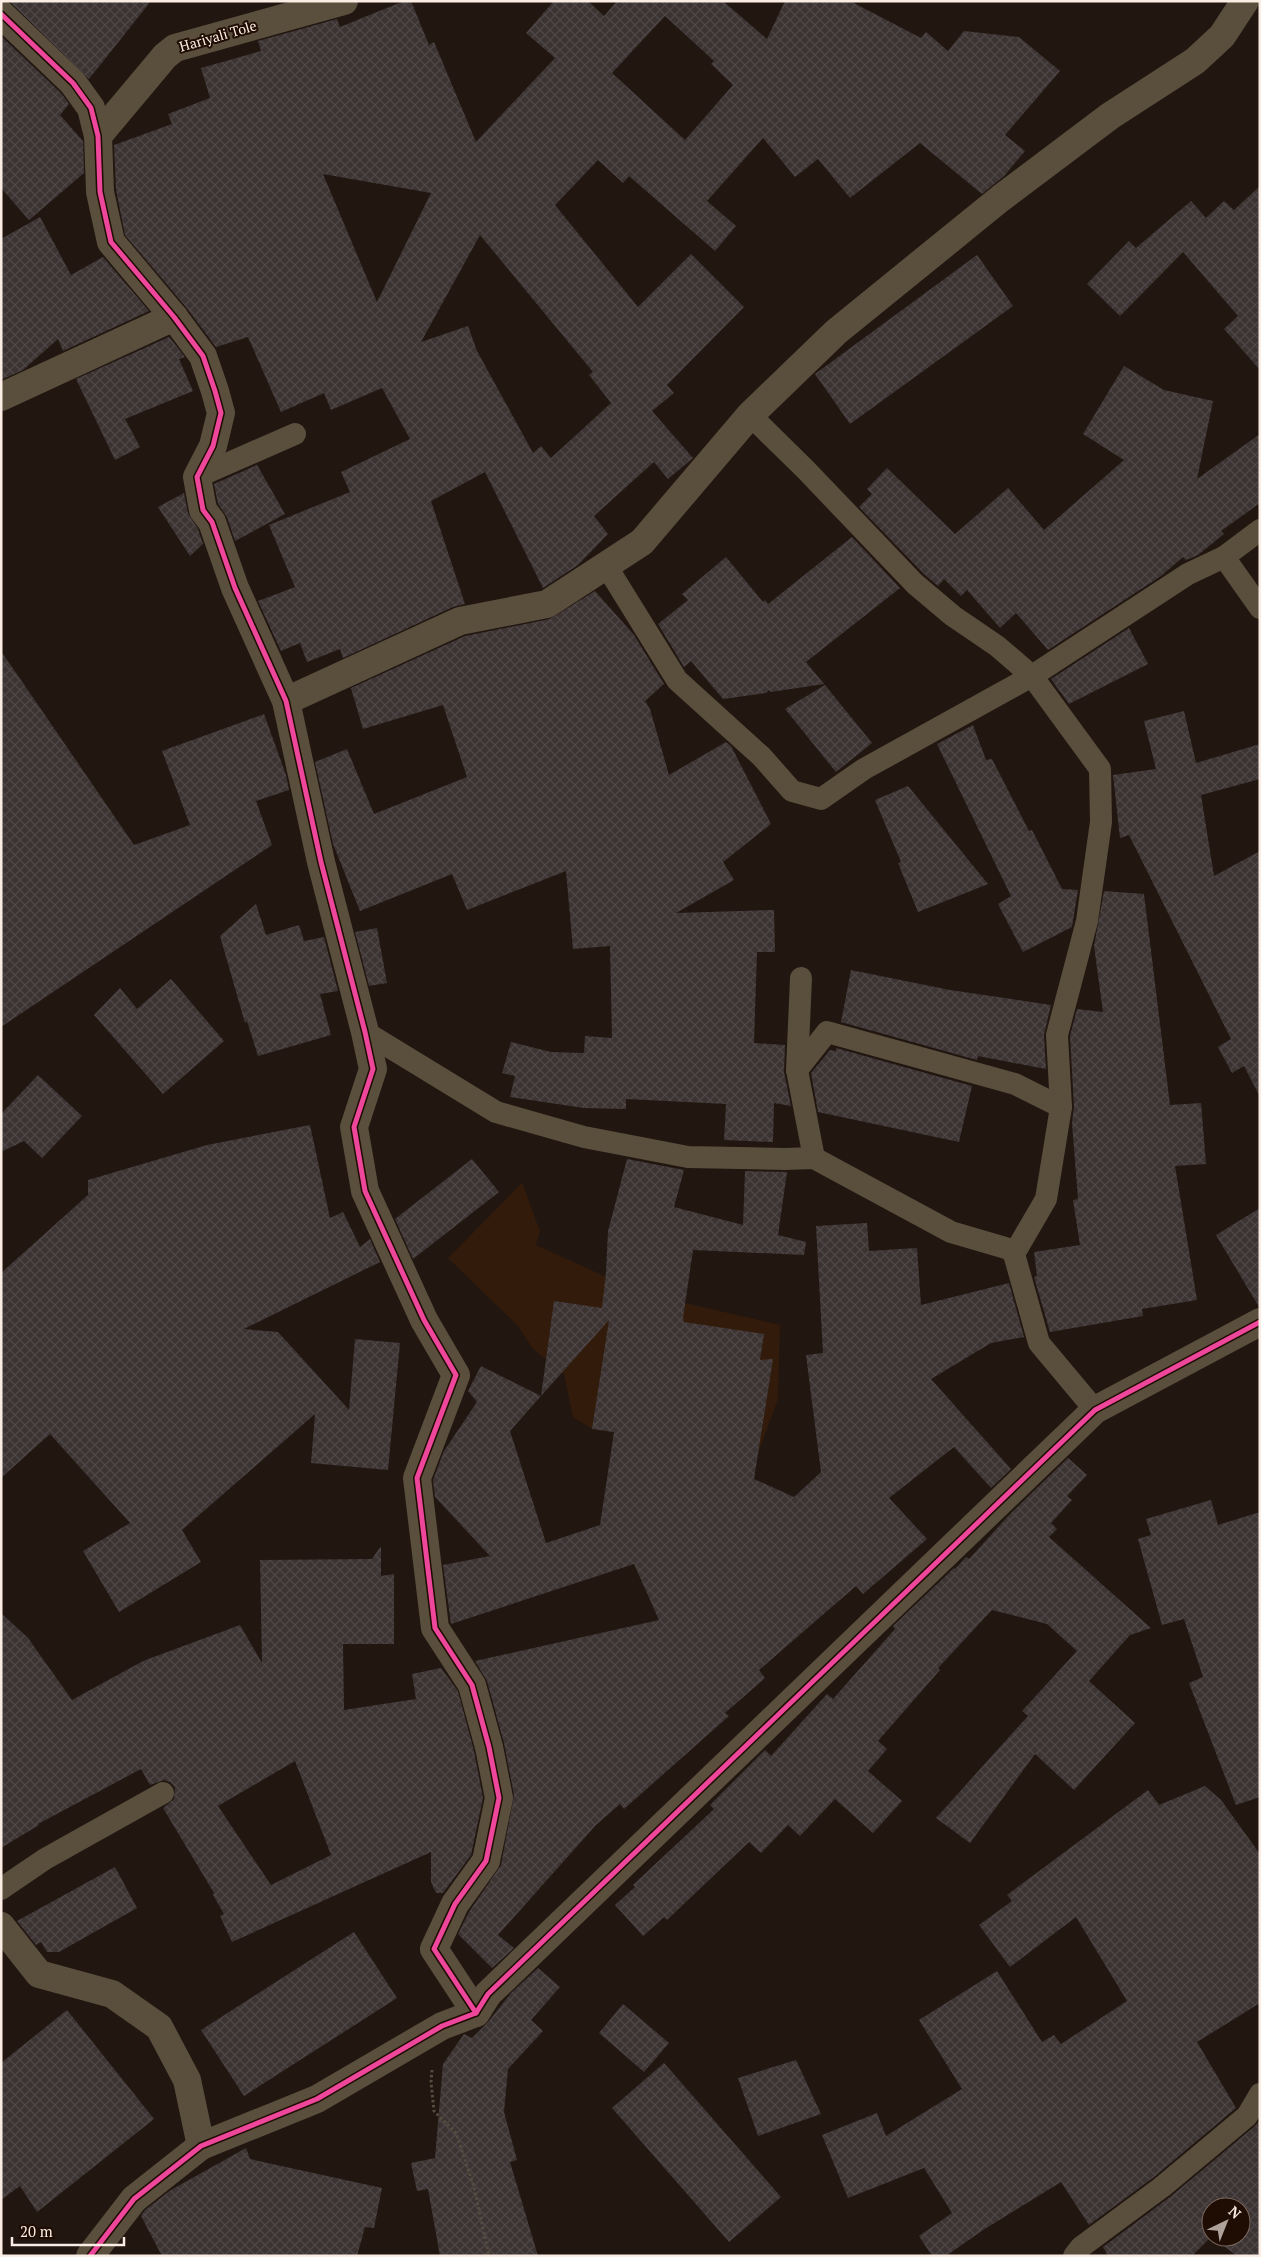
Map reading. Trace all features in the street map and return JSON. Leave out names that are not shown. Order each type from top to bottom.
[{"type":"street","name":"Hariyali Tole","points":[[98,136],[165,56],[175,48],[344,1]]},
{"type":"street","points":[[286,701],[460,621],[547,604],[607,567],[642,542],[750,415],[836,332],[1001,198],[1110,116],[1195,61],[1222,36],[1245,1]]},
{"type":"street","points":[[1,14],[73,83],[91,108],[98,136],[100,192],[111,242],[174,317],[203,356],[221,413],[213,446],[197,477],[203,510],[212,522],[235,588],[286,701],[321,862],[373,1069],[354,1127],[365,1191],[424,1320],[456,1375],[417,1478],[434,1628],[472,1685],[489,1747],[499,1798],[486,1861],[455,1904],[434,1949],[476,2014]]},
{"type":"street","points":[[1,397],[174,317]]},
{"type":"street","points":[[90,2256],[134,2199],[201,2146],[316,2099],[437,2029],[476,2014],[488,1994],[1095,1410],[1260,1322]]},
{"type":"street","points":[[1,1926],[39,1974],[112,1994],[160,2027],[187,2080],[201,2146]]},
{"type":"lane","points":[[750,415],[806,470],[914,584],[953,616],[997,646],[1032,676],[1100,769],[1101,822],[1087,921],[1057,1035],[1061,1107],[1046,1199],[1014,1254]]},
{"type":"lane","points":[[197,477],[295,434]]},
{"type":"lane","points":[[607,567],[677,680],[762,757],[792,791],[821,799],[864,769],[1032,676],[1188,574],[1224,556],[1260,530]]},
{"type":"lane","points":[[1224,556],[1260,608]]},
{"type":"lane","points":[[801,978],[797,1070],[814,1158]]},
{"type":"lane","points":[[365,1032],[496,1112],[584,1138],[688,1157],[814,1158],[951,1232],[1009,1249],[1014,1254],[1039,1343],[1095,1410]]},
{"type":"lane","points":[[797,1070],[826,1032],[1015,1084],[1061,1107]]},
{"type":"lane","points":[[1,1889],[45,1858],[163,1792]]},
{"type":"lane","points":[[1074,2256],[1081,2247],[1162,2187],[1246,2116],[1260,2094]]},
{"type":"path","points":[[437,2029],[430,2082],[434,2111],[456,2133],[474,2187],[489,2256]]},
{"type":"shaded area","points":[[522,1183],[540,1231],[536,1245],[642,1293],[780,1325],[778,1399],[757,1456],[592,1429],[573,1417],[564,1374],[533,1349],[519,1327],[448,1258]]},
{"type":"building","points":[[9,1],[151,1],[89,79]]},
{"type":"building","points":[[404,1],[411,1],[429,45],[434,42],[476,142],[555,58],[526,33],[554,1],[588,1],[604,16],[617,1],[723,1],[767,39],[785,1],[850,1],[921,38],[926,32],[948,51],[964,31],[1019,37],[1060,71],[1005,135],[1025,151],[1004,176],[982,194],[920,143],[850,198],[818,159],[795,177],[763,138],[707,201],[736,226],[715,251],[629,176],[623,183],[598,160],[555,205],[638,307],[691,254],[744,307],[667,385],[674,393],[652,411],[693,458],[668,479],[654,462],[594,516],[608,534],[578,565],[543,588],[485,472],[431,501],[465,604],[453,607],[343,658],[340,649],[307,662],[300,643],[281,651],[258,601],[295,587],[269,525],[350,492],[341,472],[410,439],[382,388],[331,410],[324,393],[281,412],[248,337],[216,347],[186,307],[125,235],[116,190],[114,145],[172,124],[168,114],[210,98],[201,68],[261,51],[258,41],[337,19],[340,27]],"holes":[[[665,16],[714,61],[711,64],[733,85],[685,140],[612,73]],[[323,174],[431,193],[377,302]],[[480,235],[593,372],[589,375],[611,403],[551,458],[541,446],[533,453],[477,351],[468,326],[421,342]]]},
{"type":"building","points":[[1,36],[61,93],[69,104],[60,115],[83,141],[84,173],[29,220],[1,188]]},
{"type":"building","points":[[1260,186],[1260,370],[1224,329],[1238,316],[1183,252],[1120,316],[1087,284],[1129,241],[1136,248],[1191,201],[1206,218],[1224,201],[1234,210]]},
{"type":"building","points":[[40,217],[71,275],[103,257],[149,311],[63,351],[58,339],[23,370],[1,380],[1,239]]},
{"type":"building","points":[[977,255],[1013,306],[850,424],[815,374]]},
{"type":"building","points":[[169,337],[185,357],[179,359],[193,391],[125,419],[140,447],[115,460],[76,379]]},
{"type":"building","points":[[1124,366],[1164,390],[1213,401],[1197,479],[1260,434],[1260,503],[1221,531],[1224,534],[1198,555],[1186,560],[1183,557],[1161,576],[1048,650],[1016,613],[1000,628],[967,590],[961,596],[944,579],[938,586],[859,507],[872,494],[867,489],[887,468],[955,534],[1008,488],[1044,530],[1124,460],[1083,434]]},
{"type":"building","points":[[257,465],[285,514],[235,541],[227,517],[218,504],[214,484]]},
{"type":"building","points":[[184,493],[188,513],[198,529],[203,544],[190,556],[158,507]]},
{"type":"building","points":[[852,537],[900,588],[806,662],[824,684],[771,692],[769,690],[766,693],[723,699],[691,661],[684,667],[658,624],[688,600],[682,594],[726,557],[763,602],[765,600],[768,604]]},
{"type":"building","points":[[595,591],[634,635],[664,684],[645,701],[650,709],[669,775],[726,742],[731,746],[771,824],[723,862],[734,880],[676,913],[774,910],[775,952],[757,952],[754,1043],[785,1045],[784,1072],[791,1106],[774,1103],[773,1142],[724,1140],[726,1104],[626,1099],[626,1109],[584,1108],[510,1097],[515,1076],[502,1073],[511,1042],[551,1052],[584,1053],[585,1036],[612,1038],[610,946],[573,949],[566,871],[467,910],[452,874],[360,911],[333,844],[315,762],[347,749],[374,814],[467,777],[443,705],[363,729],[351,688],[465,636],[550,619]]},
{"type":"building","points":[[1129,628],[1148,664],[1069,704],[1051,679]]},
{"type":"building","points":[[1,651],[134,845],[190,825],[162,751],[264,714],[286,775],[289,790],[256,801],[272,845],[1,1027]]},
{"type":"building","points":[[825,685],[872,743],[836,772],[785,709]]},
{"type":"building","points":[[1184,711],[1196,763],[1260,744],[1260,779],[1201,795],[1214,876],[1260,851],[1260,1097],[1244,1066],[1232,1073],[1218,1047],[1231,1039],[1129,835],[1120,838],[1113,775],[1156,769],[1144,721]]},
{"type":"building","points":[[973,725],[986,760],[992,759],[1029,831],[1032,830],[1062,889],[1078,890],[1072,927],[1023,952],[998,904],[1011,896],[937,744]]},
{"type":"building","points":[[908,786],[988,884],[918,912],[898,863],[901,862],[875,800]]},
{"type":"building","points":[[1104,891],[1144,894],[1170,1105],[1201,1103],[1206,1164],[1175,1166],[1197,1300],[1142,1309],[1143,1316],[1050,1332],[1034,1277],[1037,1276],[1034,1252],[1080,1245],[1073,1200],[1078,1199],[1072,1123],[1074,1106],[1070,1036],[1077,1009],[1103,1012],[1094,946]]},
{"type":"building","points":[[256,904],[266,935],[299,925],[304,941],[324,937],[338,991],[320,994],[331,1035],[258,1056],[247,1021],[245,1023],[220,936]]},
{"type":"building","points":[[377,928],[387,983],[369,986],[355,932]]},
{"type":"building","points":[[851,970],[950,990],[1051,1005],[1044,1035],[1046,1069],[978,1056],[977,1060],[841,1022]]},
{"type":"building","points":[[171,979],[224,1041],[163,1094],[94,1015],[120,988],[137,1009]]},
{"type":"building","points":[[836,1048],[972,1086],[959,1142],[818,1112],[811,1073],[830,1050],[836,1051]]},
{"type":"building","points":[[38,1075],[82,1116],[42,1158],[24,1141],[1,1152],[1,1114]]},
{"type":"building","points":[[310,1125],[330,1218],[343,1212],[360,1247],[370,1239],[380,1262],[244,1329],[278,1332],[349,1410],[355,1339],[400,1343],[388,1470],[311,1463],[315,1414],[182,1530],[201,1562],[119,1612],[83,1551],[130,1523],[50,1434],[1,1478],[1,1273],[88,1195],[88,1180],[207,1145]]},
{"type":"building","points":[[472,1159],[499,1192],[413,1259],[395,1219]]},
{"type":"building","points":[[627,1159],[684,1170],[674,1207],[743,1225],[745,1171],[787,1172],[778,1235],[806,1242],[804,1255],[693,1250],[683,1318],[684,1322],[764,1334],[760,1360],[773,1359],[754,1479],[794,1497],[821,1472],[806,1355],[823,1353],[816,1226],[867,1223],[869,1251],[917,1248],[921,1305],[1009,1283],[1024,1337],[991,1343],[931,1379],[1011,1469],[991,1488],[954,1447],[889,1498],[927,1539],[863,1594],[856,1586],[759,1670],[765,1678],[725,1713],[729,1716],[624,1809],[620,1804],[596,1825],[498,1935],[514,1948],[492,1968],[458,1934],[469,1912],[501,1865],[514,1795],[504,1743],[487,1681],[475,1661],[659,1620],[634,1564],[451,1624],[443,1565],[490,1556],[435,1497],[433,1480],[444,1451],[477,1402],[468,1391],[481,1366],[541,1396],[554,1301],[602,1308],[608,1231]],"holes":[[[609,1320],[592,1429],[614,1432],[600,1525],[546,1543],[510,1431]]]},
{"type":"building","points":[[1260,1208],[1260,1306],[1259,1307],[1216,1235]]},
{"type":"building","points":[[1068,1458],[1087,1475],[1067,1496],[1072,1500],[1051,1523],[1057,1529],[1049,1537],[1151,1628],[1130,1635],[1089,1681],[1135,1723],[1074,1790],[1035,1754],[970,1843],[936,1818],[1028,1716],[1022,1711],[1077,1651],[1047,1624],[992,1610],[938,1668],[940,1670],[878,1741],[887,1749],[868,1771],[902,1801],[873,1833],[835,1799],[800,1836],[788,1825],[761,1853],[749,1842],[667,1920],[664,1917],[643,1936],[615,1905],[635,1887],[633,1885],[714,1809],[710,1805],[765,1750],[771,1756],[827,1694],[833,1699],[895,1629],[893,1626],[966,1557],[969,1559],[1012,1512]]},
{"type":"building","points":[[1211,1500],[1218,1525],[1260,1512],[1260,1797],[1236,1805],[1189,1683],[1203,1677],[1184,1619],[1162,1625],[1138,1539],[1151,1535],[1146,1519]]},
{"type":"building","points":[[381,1546],[381,1576],[394,1574],[394,1644],[343,1644],[344,1710],[416,1699],[412,1674],[441,1668],[458,1691],[474,1751],[483,1798],[471,1855],[443,1893],[436,1893],[431,1882],[431,1852],[232,1942],[220,1916],[224,1914],[213,1895],[214,1893],[163,1808],[174,1799],[175,1787],[170,1782],[164,1780],[150,1785],[141,1769],[38,1824],[1,1848],[1,1613],[28,1638],[72,1700],[143,1661],[240,1625],[262,1663],[260,1560],[372,1559]],"holes":[[[295,1761],[331,1855],[271,1885],[218,1806]]]},
{"type":"building","points":[[1205,1786],[1221,1800],[1260,1854],[1260,2003],[1197,2042],[1236,2108],[1154,2177],[1089,2225],[1061,2182],[983,2230],[946,2256],[932,2256],[919,2236],[952,2213],[924,2168],[848,2198],[822,2135],[877,2113],[886,2136],[962,2089],[919,2020],[997,1971],[1042,2042],[1054,2035],[1061,2044],[1127,2001],[1076,1917],[1010,1967],[979,1925],[1012,1901],[1007,1895],[1148,1790],[1159,1805]]},
{"type":"building","points":[[115,1867],[137,1908],[59,1952],[47,1952],[41,1942],[36,1945],[17,1921]]},
{"type":"building","points":[[354,1932],[397,1998],[244,2096],[201,2030]]},
{"type":"building","points":[[538,1968],[560,1987],[531,2020],[543,2031],[508,2069],[504,2112],[517,2160],[510,2162],[538,2256],[440,2256],[428,2189],[417,2191],[411,2163],[435,2158],[443,2064],[464,2034],[472,2038],[489,2021],[511,1993]]},
{"type":"building","points":[[623,2004],[669,2043],[644,2072],[599,2033]]},
{"type":"building","points":[[67,2010],[154,2119],[37,2212],[20,2186],[1,2200],[1,2063]]},
{"type":"building","points":[[796,2060],[821,2114],[758,2136],[738,2078]]},
{"type":"building","points":[[664,2063],[781,2197],[729,2242],[612,2108]]},
{"type":"building","points":[[1260,2120],[1260,2256],[1237,2256],[1225,2247],[1251,2247],[1251,2197],[1201,2197],[1201,2247],[1192,2256],[1108,2256],[1103,2247],[1170,2197]]},
{"type":"building","points":[[246,2148],[250,2159],[382,2188],[374,2228],[365,2227],[357,2256],[162,2256],[141,2216],[145,2210],[171,2190]]},
{"type":"cycle path","points":[[1,14],[73,83],[91,108],[98,136],[100,192],[111,242],[174,317],[203,356],[215,391],[221,413],[213,446],[197,477],[203,510],[212,522],[235,588],[286,701],[321,862],[365,1032],[373,1069],[354,1127],[365,1191],[424,1320],[456,1375],[417,1478],[435,1628],[472,1685],[489,1747],[499,1798],[486,1861],[455,1904],[434,1949],[476,2013]]},
{"type":"cycle path","points":[[90,2256],[134,2199],[201,2146],[317,2099],[442,2026],[476,2013],[488,1994],[1095,1410],[1260,1322]]}]
